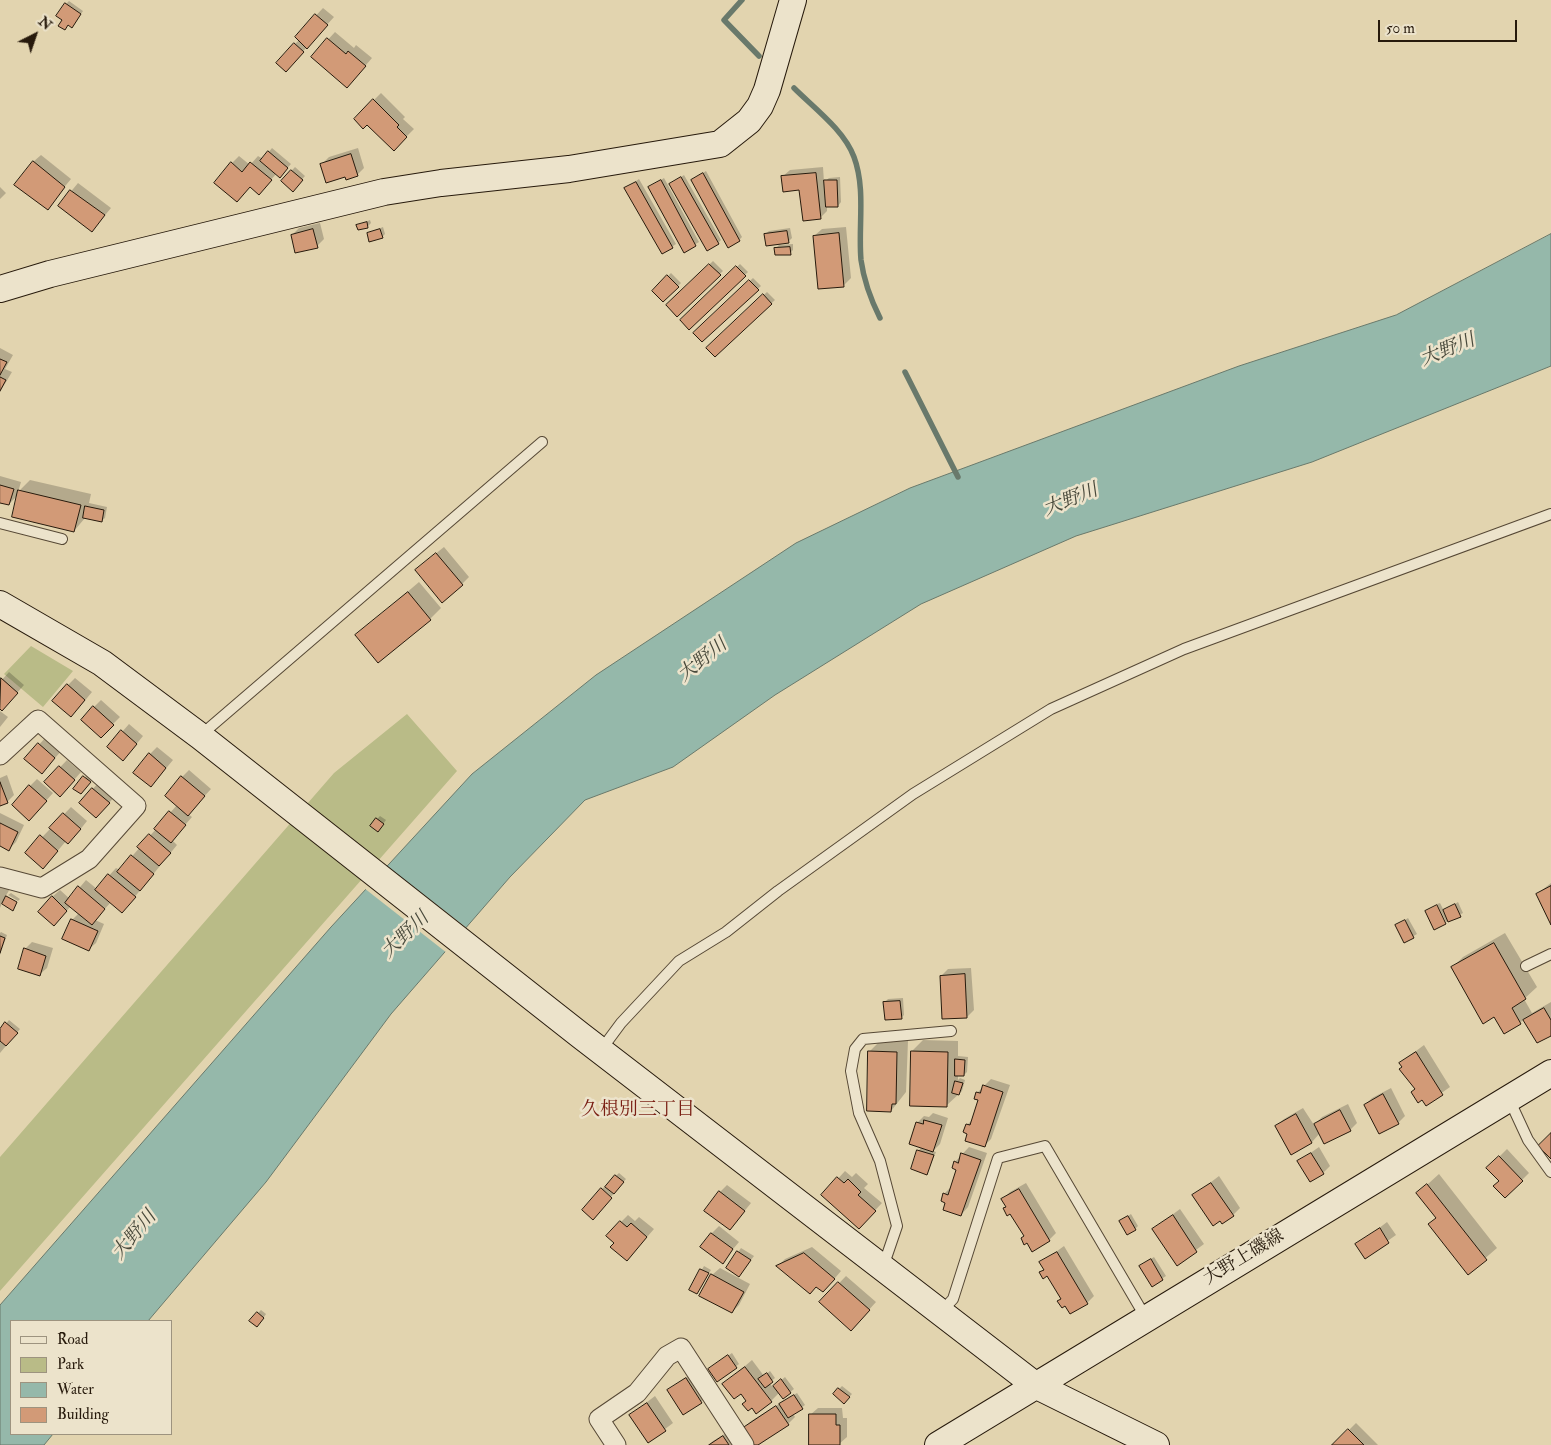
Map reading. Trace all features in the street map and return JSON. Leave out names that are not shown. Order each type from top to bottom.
[{"type":"street","points":[[0,289],[50,274],[384,192],[441,183],[569,169],[720,144],[743,126],[760,106],[767,90],[793,0]]},
{"type":"street","points":[[0,604],[102,663],[200,736],[1034,1385],[1156,1445]]},
{"type":"street","points":[[0,755],[38,720],[136,806],[89,859],[42,888],[0,877]]},
{"type":"street","name":"大野上磯線","points":[[938,1445],[1551,1073]]},
{"type":"street","points":[[616,1445],[599,1419],[637,1393],[667,1356],[682,1348],[744,1445]]},
{"type":"lane","points":[[200,736],[542,442]]},
{"type":"lane","points":[[591,1042],[621,1023],[679,960],[726,932],[778,891],[914,794],[1051,709],[1184,649],[1551,514]]},
{"type":"lane","points":[[0,522],[62,538]]},
{"type":"lane","points":[[1526,966],[1551,954]]},
{"type":"lane","points":[[882,1268],[897,1226],[880,1161],[859,1113],[851,1071],[855,1049],[863,1039],[951,1031]]},
{"type":"lane","points":[[1509,1098],[1528,1140],[1551,1172]]},
{"type":"lane","points":[[940,1313],[952,1299],[998,1158],[1045,1146],[1146,1318]]},
{"type":"green space","points":[[31,646],[73,671],[43,707],[4,674]]},
{"type":"green space","points":[[407,714],[457,771],[0,1291],[0,1157],[334,773]]},
{"type":"water","name":"大野川","points":[[1551,234],[1551,366],[1312,462],[1076,536],[921,604],[775,695],[673,767],[585,800],[510,877],[391,1014],[266,1182],[149,1320],[10,1320],[10,1435],[52,1435],[44,1445],[0,1445],[0,1305],[331,927],[472,774],[596,675],[796,543],[910,488],[1239,366],[1396,315]]},
{"type":"pier","points":[[385,865],[468,929],[447,953],[364,888]]},
{"type":"building","points":[[65,3],[81,14],[72,28],[68,25],[65,30],[58,26],[62,20],[56,16]]},
{"type":"building","points":[[315,14],[328,25],[307,49],[295,37]]},
{"type":"building","points":[[327,38],[346,54],[348,51],[366,66],[347,88],[311,57]]},
{"type":"building","points":[[294,43],[304,52],[286,72],[276,63]]},
{"type":"building","points":[[373,99],[399,125],[397,127],[407,137],[394,151],[367,125],[363,129],[354,119]]},
{"type":"building","points":[[268,151],[288,168],[280,178],[260,161]]},
{"type":"building","points":[[351,154],[358,176],[346,180],[345,177],[326,183],[320,164]]},
{"type":"building","points":[[33,161],[65,187],[48,210],[14,185]]},
{"type":"building","points":[[231,162],[242,172],[250,162],[272,180],[259,195],[250,187],[237,202],[214,183]]},
{"type":"building","points":[[291,170],[303,180],[293,192],[281,181]]},
{"type":"building","points":[[703,173],[740,241],[728,248],[691,180]]},
{"type":"building","points":[[816,173],[821,219],[803,221],[799,190],[783,192],[781,176]]},
{"type":"building","points":[[681,177],[719,244],[707,251],[669,184]]},
{"type":"building","points":[[661,180],[696,246],[684,253],[648,187]]},
{"type":"building","points":[[824,180],[837,180],[838,207],[826,207]]},
{"type":"building","points":[[636,182],[673,248],[662,254],[624,188]]},
{"type":"building","points":[[70,190],[105,215],[92,232],[58,206]]},
{"type":"building","points":[[367,222],[368,228],[358,230],[356,225]]},
{"type":"building","points":[[313,229],[318,248],[295,253],[291,235]]},
{"type":"building","points":[[380,229],[383,238],[369,242],[367,233]]},
{"type":"building","points":[[787,231],[789,243],[766,246],[764,234]]},
{"type":"building","points":[[839,233],[844,287],[818,289],[813,236]]},
{"type":"building","points":[[790,247],[791,255],[775,255],[774,248]]},
{"type":"building","points":[[709,264],[721,275],[677,317],[666,305]]},
{"type":"building","points":[[736,266],[746,276],[689,330],[680,320]]},
{"type":"building","points":[[667,275],[679,287],[663,302],[652,291]]},
{"type":"building","points":[[749,280],[759,290],[702,342],[693,333]]},
{"type":"building","points":[[763,294],[772,304],[715,357],[706,348]]},
{"type":"building","points":[[0,359],[7,362],[0,375]]},
{"type":"building","points":[[0,377],[6,380],[0,391]]},
{"type":"building","points":[[0,485],[14,489],[9,505],[0,503]]},
{"type":"building","points":[[18,490],[81,505],[74,532],[12,517]]},
{"type":"building","points":[[85,506],[104,510],[102,522],[83,518]]},
{"type":"building","points":[[436,553],[463,585],[442,603],[415,570]]},
{"type":"building","points":[[408,592],[431,620],[378,663],[355,635]]},
{"type":"building","points":[[1,678],[18,693],[2,711],[0,709]]},
{"type":"building","points":[[67,684],[85,700],[71,717],[52,701]]},
{"type":"building","points":[[93,706],[114,725],[101,738],[81,720]]},
{"type":"building","points":[[121,730],[137,744],[123,761],[107,747]]},
{"type":"building","points":[[38,743],[55,758],[42,774],[24,759]]},
{"type":"building","points":[[149,753],[166,768],[151,787],[133,773]]},
{"type":"building","points":[[59,766],[75,780],[60,797],[44,782]]},
{"type":"building","points":[[83,776],[91,782],[81,794],[73,789]]},
{"type":"building","points":[[181,776],[205,796],[188,816],[165,796]]},
{"type":"building","points":[[0,782],[8,803],[0,806]]},
{"type":"building","points":[[29,785],[47,801],[29,821],[12,805]]},
{"type":"building","points":[[92,788],[110,803],[96,818],[79,803]]},
{"type":"building","points":[[169,811],[186,825],[171,843],[154,829]]},
{"type":"building","points":[[63,813],[81,829],[68,844],[49,828]]},
{"type":"building","points":[[376,818],[384,824],[378,832],[370,826]]},
{"type":"building","points":[[0,823],[18,832],[9,851],[0,846]]},
{"type":"building","points":[[149,834],[171,853],[159,866],[137,847]]},
{"type":"building","points":[[40,835],[58,851],[43,869],[25,853]]},
{"type":"building","points":[[131,855],[154,874],[140,891],[117,872]]},
{"type":"building","points":[[108,874],[136,897],[122,913],[95,890]]},
{"type":"building","points":[[78,886],[105,909],[92,925],[65,903]]},
{"type":"building","points":[[1551,886],[1551,925],[1536,894]]},
{"type":"building","points":[[6,896],[17,902],[13,911],[2,904]]},
{"type":"building","points":[[52,896],[67,911],[54,926],[38,912]]},
{"type":"building","points":[[1455,904],[1461,917],[1448,922],[1443,910]]},
{"type":"building","points":[[1437,905],[1446,924],[1434,930],[1425,911]]},
{"type":"building","points":[[71,919],[98,931],[89,951],[62,939]]},
{"type":"building","points":[[1405,920],[1414,938],[1404,943],[1395,925]]},
{"type":"building","points":[[0,936],[5,938],[0,953]]},
{"type":"building","points":[[1494,943],[1526,999],[1512,1008],[1521,1024],[1504,1034],[1494,1017],[1483,1024],[1451,967]]},
{"type":"building","points":[[24,948],[46,956],[40,976],[18,969]]},
{"type":"building","points":[[965,974],[967,1018],[942,1019],[940,976]]},
{"type":"building","points":[[900,1001],[902,1019],[885,1020],[883,1002]]},
{"type":"building","points":[[1544,1008],[1551,1020],[1551,1036],[1537,1043],[1523,1020]]},
{"type":"building","points":[[5,1022],[18,1033],[6,1046],[0,1041],[0,1029]]},
{"type":"building","points":[[868,1051],[897,1052],[896,1104],[892,1104],[891,1112],[867,1111]]},
{"type":"building","points":[[911,1051],[948,1052],[947,1107],[910,1106]]},
{"type":"building","points":[[1416,1052],[1443,1095],[1426,1106],[1422,1100],[1418,1103],[1411,1092],[1415,1089],[1399,1069],[1402,1067],[1399,1063]]},
{"type":"building","points":[[955,1059],[965,1060],[964,1076],[955,1076]]},
{"type":"building","points":[[955,1081],[963,1083],[959,1095],[952,1093]]},
{"type":"building","points":[[983,1085],[1003,1092],[985,1147],[965,1141],[967,1134],[963,1132],[966,1124],[970,1125],[978,1100],[974,1099],[976,1092],[980,1093]]},
{"type":"building","points":[[1383,1094],[1399,1124],[1379,1134],[1364,1105]]},
{"type":"building","points":[[1340,1110],[1351,1131],[1324,1144],[1314,1124]]},
{"type":"building","points":[[1296,1114],[1312,1143],[1291,1155],[1275,1126]]},
{"type":"building","points":[[924,1120],[942,1125],[933,1152],[909,1144],[916,1122],[923,1124]]},
{"type":"building","points":[[1551,1133],[1551,1159],[1538,1146]]},
{"type":"building","points":[[917,1150],[934,1155],[927,1175],[911,1169]]},
{"type":"building","points":[[961,1153],[981,1160],[961,1216],[943,1210],[945,1203],[941,1201],[943,1193],[948,1195],[956,1170],[952,1168],[954,1161],[958,1163]]},
{"type":"building","points":[[1311,1153],[1324,1174],[1310,1182],[1297,1161]]},
{"type":"building","points":[[1499,1156],[1523,1181],[1505,1198],[1493,1186],[1499,1181],[1486,1168]]},
{"type":"building","points":[[615,1175],[624,1182],[614,1194],[605,1187]]},
{"type":"building","points":[[837,1177],[844,1183],[848,1179],[861,1192],[858,1195],[876,1211],[859,1229],[821,1195]]},
{"type":"building","points":[[1211,1183],[1234,1216],[1222,1224],[1220,1221],[1213,1226],[1192,1195]]},
{"type":"building","points":[[1427,1184],[1487,1260],[1468,1275],[1428,1224],[1436,1218],[1416,1193]]},
{"type":"building","points":[[601,1188],[612,1198],[593,1220],[582,1210]]},
{"type":"building","points":[[1019,1189],[1050,1241],[1032,1252],[1027,1243],[1024,1245],[1021,1238],[1024,1236],[1010,1214],[1007,1216],[1003,1208],[1006,1207],[1001,1199]]},
{"type":"building","points":[[719,1191],[745,1211],[730,1230],[704,1211]]},
{"type":"building","points":[[1173,1215],[1197,1252],[1177,1266],[1152,1229]]},
{"type":"building","points":[[1128,1216],[1136,1230],[1127,1235],[1119,1221]]},
{"type":"building","points":[[620,1221],[627,1227],[631,1223],[647,1237],[627,1261],[610,1247],[614,1243],[606,1236]]},
{"type":"building","points":[[1380,1228],[1389,1243],[1365,1259],[1355,1244]]},
{"type":"building","points":[[711,1233],[733,1249],[723,1264],[700,1247]]},
{"type":"building","points":[[737,1251],[751,1260],[739,1277],[726,1268]]},
{"type":"building","points":[[1057,1252],[1088,1304],[1070,1314],[1065,1306],[1062,1308],[1057,1301],[1061,1299],[1047,1276],[1043,1279],[1039,1272],[1044,1270],[1039,1262]]},
{"type":"building","points":[[804,1253],[835,1279],[823,1292],[816,1287],[810,1294],[776,1266]]},
{"type":"building","points":[[1151,1259],[1163,1280],[1152,1287],[1139,1266]]},
{"type":"building","points":[[700,1269],[709,1273],[697,1294],[689,1290]]},
{"type":"building","points":[[711,1274],[744,1292],[732,1313],[699,1296]]},
{"type":"building","points":[[838,1282],[870,1310],[851,1331],[819,1302]]},
{"type":"building","points":[[257,1312],[264,1318],[257,1327],[249,1321]]},
{"type":"building","points":[[728,1355],[737,1368],[717,1382],[708,1369]]},
{"type":"building","points":[[745,1367],[772,1402],[756,1414],[752,1408],[748,1411],[742,1404],[746,1401],[741,1394],[734,1399],[722,1384]]},
{"type":"building","points":[[767,1373],[773,1382],[765,1388],[758,1379]]},
{"type":"building","points":[[686,1378],[702,1403],[683,1415],[667,1390]]},
{"type":"building","points":[[781,1379],[791,1393],[783,1399],[773,1386]]},
{"type":"building","points":[[838,1388],[850,1397],[844,1404],[833,1394]]},
{"type":"building","points":[[794,1395],[803,1409],[788,1418],[779,1404]]},
{"type":"building","points":[[647,1403],[666,1431],[648,1443],[629,1415]]},
{"type":"building","points":[[776,1406],[789,1425],[758,1445],[753,1445],[743,1428]]},
{"type":"building","points":[[809,1414],[836,1414],[836,1425],[840,1425],[840,1445],[809,1445]]},
{"type":"building","points":[[1348,1429],[1364,1445],[1332,1445]]},
{"type":"building","points":[[723,1436],[729,1445],[709,1445]]},
{"type":"waterway","points":[[742,0],[724,20],[759,56]]},
{"type":"waterway","points":[[794,88],[836,129],[854,157],[858,169],[861,195],[860,247],[862,268],[873,304],[880,318]]},
{"type":"waterway","points":[[905,372],[958,477]]},
{"type":"district","name":"久根別三丁目","points":[[638,1111]]}]
